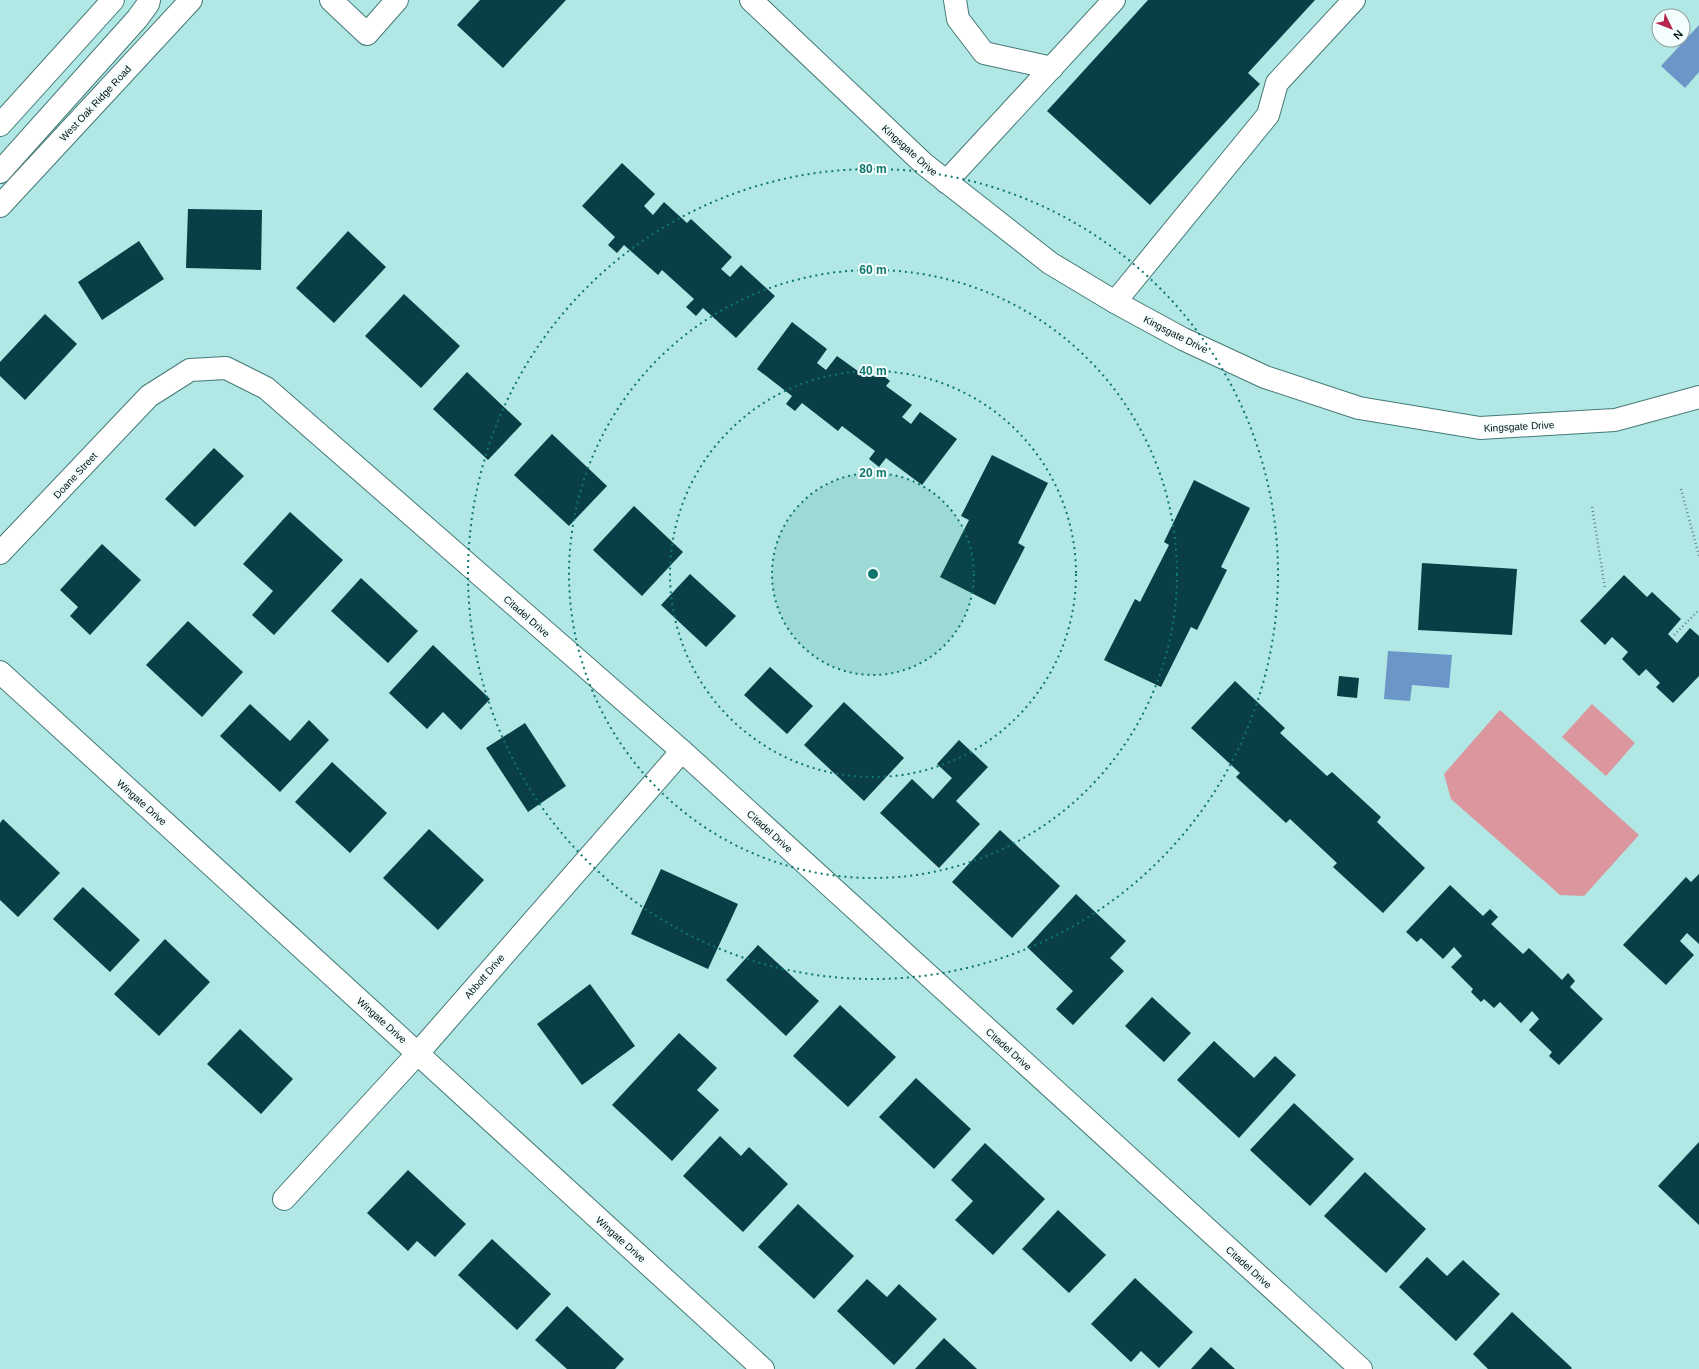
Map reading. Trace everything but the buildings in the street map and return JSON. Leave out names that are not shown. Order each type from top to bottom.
[{"type":"street","points":[[0,172],[137,19],[148,4],[149,0]]},
{"type":"street","name":"West Oak Ridge Road","points":[[0,206],[191,0]]},
{"type":"street","points":[[331,0],[367,34],[397,0]]},
{"type":"street","name":"Kingsgate Drive","points":[[751,0],[924,164],[1050,263],[1115,302],[1182,339],[1265,377],[1359,408],[1480,428],[1615,420],[1699,397]]},
{"type":"street","points":[[954,0],[958,19],[984,53],[1052,68]]},
{"type":"street","points":[[946,182],[1114,0]]},
{"type":"street","points":[[1115,302],[1268,116],[1277,83],[1354,0]]},
{"type":"street","points":[[0,125],[102,4]]},
{"type":"street","name":"Citadel Drive","points":[[149,396],[190,370],[226,368],[266,388],[682,750],[1361,1369]]},
{"type":"street","name":"Doane Street","points":[[0,553],[149,396]]},
{"type":"street","name":"Wingate Drive","points":[[0,672],[763,1369]]},
{"type":"street","name":"Abbott Drive","points":[[284,1199],[418,1053],[682,750]]},
{"type":"path","points":[[1681,489],[1699,556]]},
{"type":"path","points":[[1592,507],[1605,588]]},
{"type":"path","points":[[1674,635],[1699,610]]},
{"type":"shaded area","points":[[1592,704],[1635,743],[1606,776],[1562,737]]},
{"type":"shaded area","points":[[1500,710],[1639,835],[1584,896],[1560,895],[1451,799],[1444,774]]},
{"type":"water","points":[[1699,25],[1699,72],[1685,88],[1661,66],[1678,48],[1691,48],[1691,34]]},
{"type":"water","points":[[1388,651],[1452,655],[1449,688],[1412,685],[1410,701],[1384,699]]}]
